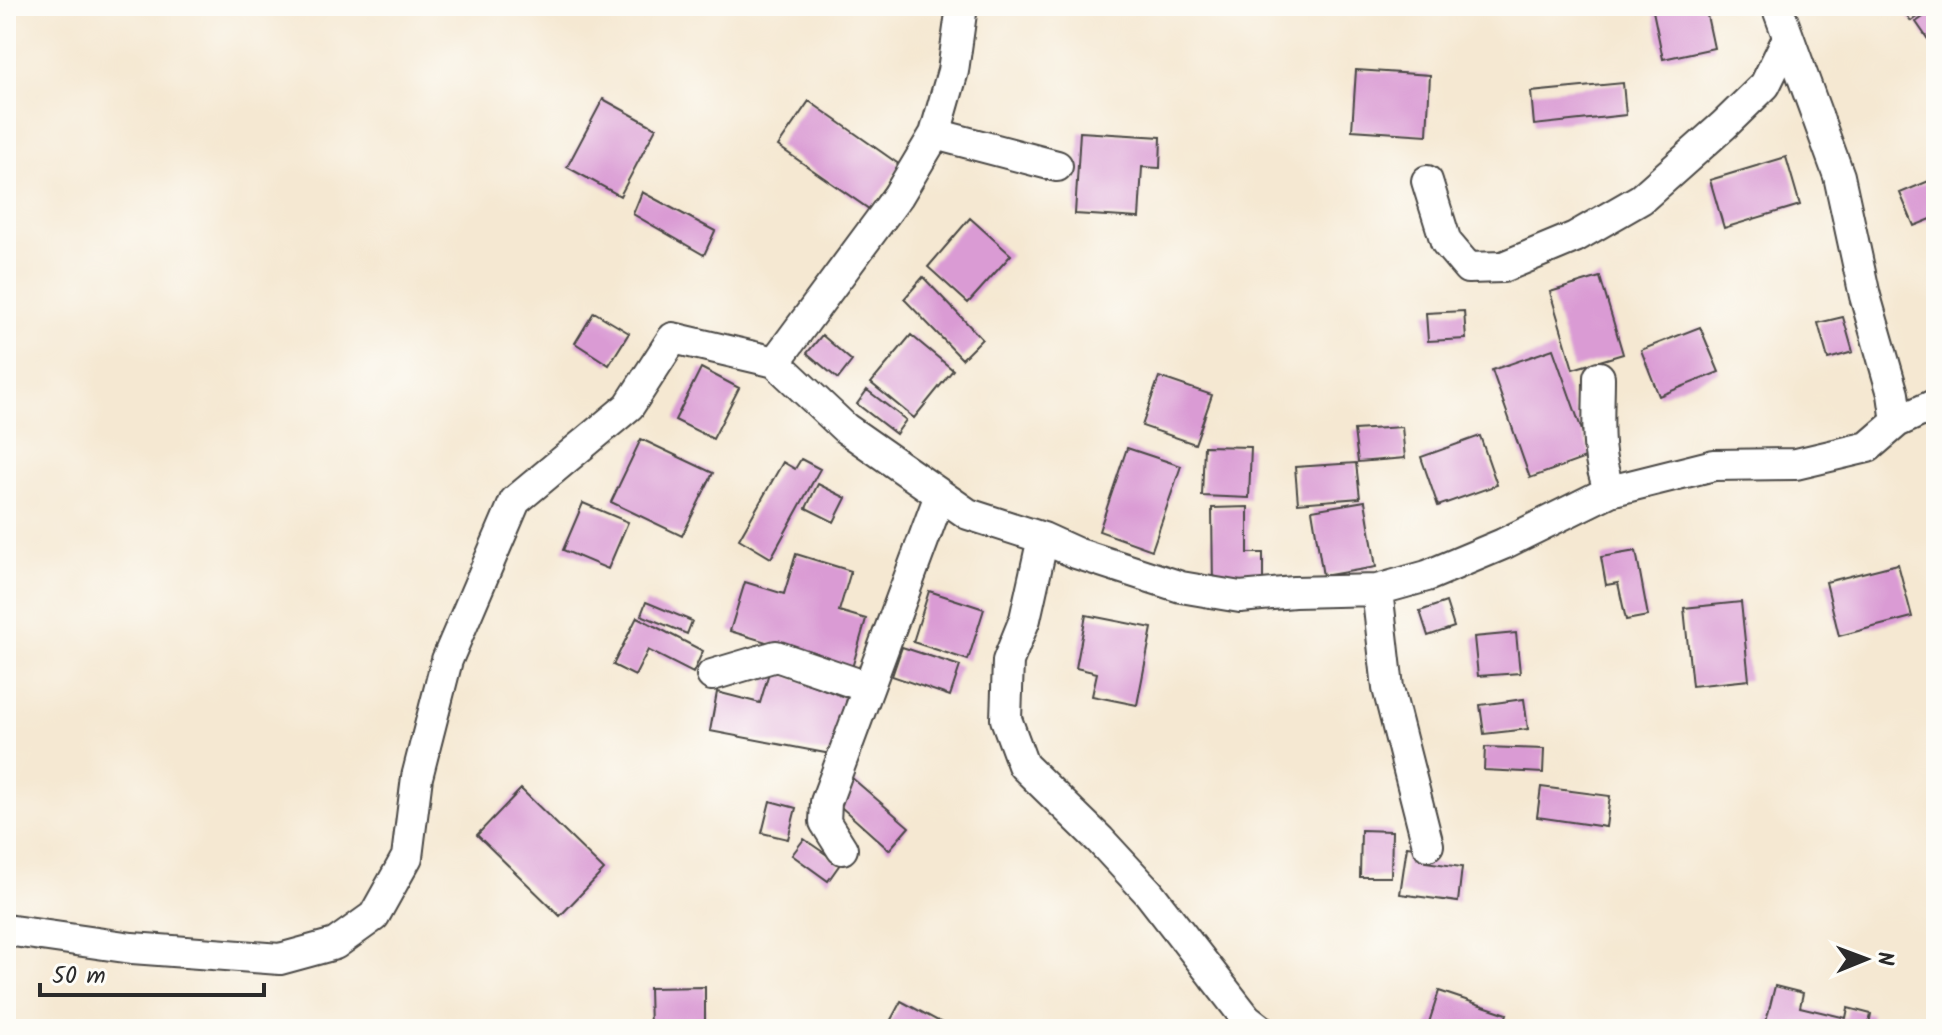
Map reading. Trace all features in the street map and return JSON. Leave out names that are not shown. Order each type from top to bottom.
[{"type":"street","points":[[775,362],[898,196],[935,134],[953,71],[962,6]]},
{"type":"street","points":[[1777,6],[1839,176],[1865,296],[1893,394],[1897,422]]},
{"type":"street","points":[[1427,181],[1446,242],[1468,268],[1503,267],[1575,237],[1641,199],[1765,85],[1788,38]]},
{"type":"street","points":[[935,134],[1057,166]]},
{"type":"street","points":[[6,930],[132,948],[280,959],[335,944],[374,916],[407,857],[417,777],[447,660],[515,501],[629,406],[673,338],[775,362],[845,428],[968,514],[1181,587],[1240,597],[1377,590],[1427,576],[1503,544],[1610,491],[1714,465],[1796,464],[1868,447],[1897,422],[1936,404]]},
{"type":"street","points":[[1599,377],[1598,451],[1610,491]]},
{"type":"street","points":[[842,849],[825,822],[826,802],[940,495]]},
{"type":"street","points":[[1043,538],[1025,619],[1008,661],[1006,719],[1023,765],[1149,893],[1246,1018],[1260,1029]]},
{"type":"street","points":[[1377,590],[1388,688],[1428,845]]},
{"type":"street","points":[[712,675],[776,656],[867,687]]},
{"type":"building","points":[[1652,6],[1705,6],[1714,48],[1663,59]]},
{"type":"building","points":[[1900,6],[1931,6],[1911,21]]},
{"type":"building","points":[[1936,8],[1936,51],[1916,22]]},
{"type":"building","points":[[1356,70],[1430,75],[1427,135],[1352,130]]},
{"type":"building","points":[[1623,83],[1626,115],[1534,125],[1531,92]]},
{"type":"building","points":[[603,99],[656,128],[620,196],[567,167]]},
{"type":"building","points":[[809,101],[900,165],[869,209],[778,146]]},
{"type":"building","points":[[1080,132],[1161,137],[1160,168],[1142,167],[1139,218],[1075,214]]},
{"type":"building","points":[[1786,157],[1800,205],[1724,228],[1710,180]]},
{"type":"building","points":[[1936,178],[1936,217],[1914,226],[1900,193]]},
{"type":"building","points":[[642,192],[715,231],[704,255],[633,214]]},
{"type":"building","points":[[970,218],[1011,255],[968,303],[928,267]]},
{"type":"building","points":[[923,277],[982,339],[962,359],[904,299]]},
{"type":"building","points":[[1600,277],[1623,354],[1573,369],[1550,292]]},
{"type":"building","points":[[1464,311],[1466,339],[1428,341],[1426,313]]},
{"type":"building","points":[[594,312],[629,333],[609,365],[575,343]]},
{"type":"building","points":[[1843,317],[1853,352],[1828,359],[1818,323]]},
{"type":"building","points":[[1700,327],[1719,372],[1659,396],[1641,350]]},
{"type":"building","points":[[822,335],[852,361],[838,379],[807,353]]},
{"type":"building","points":[[911,335],[953,370],[914,418],[871,383]]},
{"type":"building","points":[[1553,349],[1591,456],[1530,478],[1492,370]]},
{"type":"building","points":[[701,368],[739,388],[713,439],[675,420]]},
{"type":"building","points":[[1159,377],[1212,395],[1195,444],[1142,426]]},
{"type":"building","points":[[867,390],[906,420],[896,434],[857,404]]},
{"type":"building","points":[[1402,427],[1405,458],[1358,462],[1354,430]]},
{"type":"building","points":[[1480,436],[1497,485],[1438,506],[1421,457]]},
{"type":"building","points":[[641,439],[713,473],[682,536],[611,502]]},
{"type":"building","points":[[1204,446],[1251,447],[1249,498],[1202,496]]},
{"type":"building","points":[[1127,448],[1181,466],[1152,550],[1099,531]]},
{"type":"building","points":[[801,459],[820,469],[771,558],[739,539],[783,462],[795,469]]},
{"type":"building","points":[[1356,463],[1360,498],[1298,503],[1295,467]]},
{"type":"building","points":[[818,484],[846,498],[834,522],[806,508]]},
{"type":"building","points":[[1365,501],[1376,567],[1323,576],[1312,510]]},
{"type":"building","points":[[583,503],[628,522],[608,569],[563,550]]},
{"type":"building","points":[[1248,507],[1248,553],[1263,553],[1263,587],[1213,588],[1212,508]]},
{"type":"building","points":[[1636,551],[1648,616],[1626,620],[1618,583],[1606,585],[1601,557]]},
{"type":"building","points":[[796,554],[851,571],[839,611],[866,619],[852,668],[730,631],[745,582],[784,594]]},
{"type":"building","points":[[1898,564],[1912,617],[1839,636],[1826,582]]},
{"type":"building","points":[[929,591],[984,609],[968,660],[913,642]]},
{"type":"building","points":[[646,602],[692,621],[687,634],[641,615]]},
{"type":"building","points":[[1446,602],[1454,627],[1428,636],[1420,611]]},
{"type":"building","points":[[1741,602],[1749,680],[1692,686],[1684,608]]},
{"type":"building","points":[[1086,615],[1152,628],[1137,705],[1092,696],[1097,673],[1076,668]]},
{"type":"building","points":[[637,617],[703,651],[693,673],[648,650],[635,676],[613,665]]},
{"type":"building","points":[[1516,633],[1520,673],[1478,676],[1474,637]]},
{"type":"building","points":[[902,647],[960,666],[950,696],[892,676]]},
{"type":"building","points":[[770,669],[847,698],[836,755],[710,731],[717,692],[760,703]]},
{"type":"building","points":[[1524,699],[1528,729],[1484,734],[1480,705]]},
{"type":"building","points":[[1485,747],[1544,749],[1543,773],[1484,770]]},
{"type":"building","points":[[851,777],[909,827],[889,850],[832,799]]},
{"type":"building","points":[[1541,787],[1610,796],[1606,827],[1537,817]]},
{"type":"building","points":[[521,789],[604,870],[560,916],[477,835]]},
{"type":"building","points":[[770,801],[796,808],[788,839],[762,833]]},
{"type":"building","points":[[1361,830],[1392,831],[1391,877],[1360,877]]},
{"type":"building","points":[[804,839],[840,864],[828,881],[792,855]]},
{"type":"building","points":[[1407,846],[1427,849],[1425,862],[1462,867],[1458,902],[1400,894]]},
{"type":"building","points":[[1775,986],[1803,993],[1800,1007],[1846,1018],[1848,1008],[1871,1014],[1868,1029],[1778,1029],[1765,1026]]},
{"type":"building","points":[[705,987],[705,1029],[650,1029],[649,988]]},
{"type":"building","points":[[1439,991],[1507,1014],[1502,1029],[1427,1029]]},
{"type":"building","points":[[901,1001],[953,1029],[886,1029]]}]
